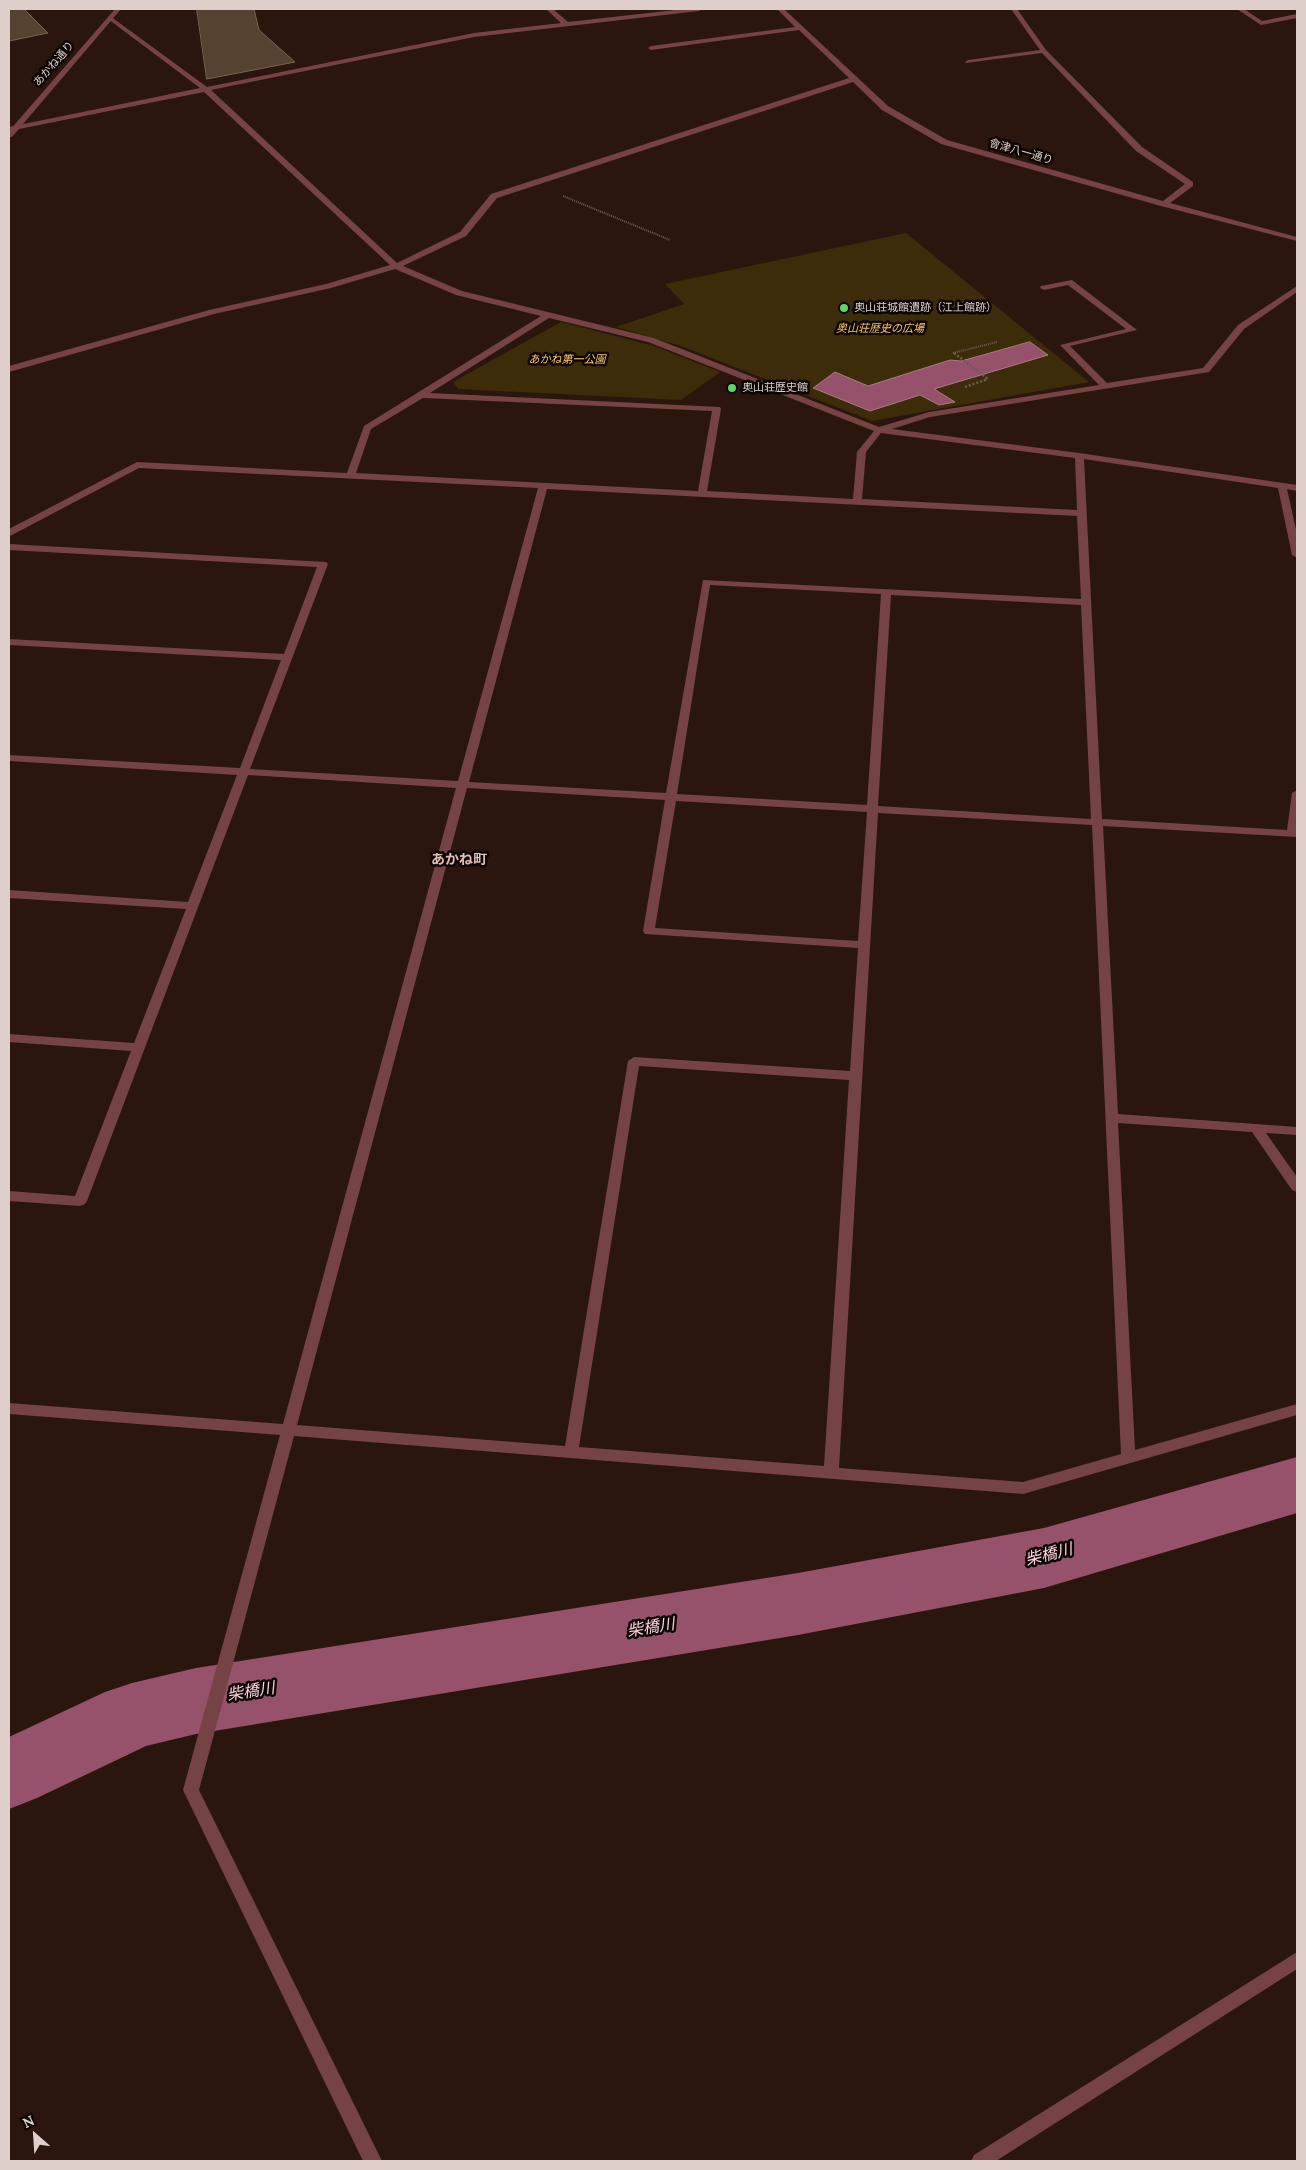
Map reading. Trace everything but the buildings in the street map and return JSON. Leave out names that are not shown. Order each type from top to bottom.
[{"type":"street","name":"あかね通り","points":[[9,135],[12,128],[118,9]]},
{"type":"street","points":[[549,9],[566,24]]},
{"type":"street","points":[[12,128],[474,35],[699,9]]},
{"type":"street","name":"會津八一通り","points":[[780,9],[885,108],[944,142],[1297,239]]},
{"type":"street","points":[[1014,9],[1044,51],[1139,149],[1190,184],[1164,204]]},
{"type":"street","points":[[1240,9],[1261,23],[1297,16]]},
{"type":"street","points":[[110,18],[204,88],[396,266],[459,293],[546,316],[651,340],[879,430],[1079,456],[1297,488]]},
{"type":"street","points":[[650,48],[801,28]]},
{"type":"street","points":[[968,62],[1044,51]]},
{"type":"street","points":[[9,369],[212,312],[328,286],[396,266],[463,234],[494,196],[854,79]]},
{"type":"street","points":[[1044,288],[1069,282],[1133,330],[1064,345],[1105,386]]},
{"type":"street","points":[[857,502],[862,452],[879,430],[929,415],[1206,370],[1241,327],[1297,288]]},
{"type":"street","points":[[350,476],[366,428],[546,316]]},
{"type":"street","points":[[421,395],[716,409],[702,494]]},
{"type":"street","points":[[1079,456],[1128,1457]]},
{"type":"street","points":[[9,533],[137,465],[1082,513]]},
{"type":"street","points":[[373,2161],[191,1790],[543,486]]},
{"type":"street","points":[[1282,486],[1297,554]]},
{"type":"street","points":[[9,547],[323,564],[80,1201],[9,1196]]},
{"type":"street","points":[[864,945],[649,931],[706,582],[1086,602]]},
{"type":"street","points":[[831,1473],[886,591]]},
{"type":"street","points":[[9,642],[287,657]]},
{"type":"street","points":[[9,758],[1295,834],[1297,793]]},
{"type":"street","points":[[9,894],[192,906]]},
{"type":"street","points":[[9,1038],[138,1047]]},
{"type":"street","points":[[571,1453],[634,1061],[856,1076]]},
{"type":"street","points":[[1111,1118],[1297,1131]]},
{"type":"street","points":[[1256,1128],[1297,1187]]},
{"type":"street","points":[[9,1408],[1023,1488],[1297,1410]]},
{"type":"street","points":[[980,2161],[1297,1960]]},
{"type":"path","points":[[532,184],[670,240]]},
{"type":"path","points":[[961,388],[988,379],[953,353],[997,342]]},
{"type":"green space","name":"奥山荘歴史の広場","points":[[906,233],[1089,382],[872,421],[681,346],[616,327],[684,304],[665,284]]},
{"type":"green space","name":"あかね第一公園","points":[[561,322],[654,346],[720,372],[681,400],[458,389],[453,382]]},
{"type":"shaded area","points":[[1030,342],[1048,355],[934,389],[955,402],[939,405],[920,395],[870,411],[813,388],[835,372],[868,386],[950,360],[961,361]]},
{"type":"waterway","name":"柴橋川","points":[[9,1774],[132,1716],[196,1701],[798,1604],[1044,1558],[1297,1485]]},
{"type":"place","name":"奥山荘城館遺跡（江上館跡）","points":[[844,308]]},
{"type":"place","name":"奥山荘歴史館","points":[[732,388]]},
{"type":"district","name":"あかね町","points":[[459,860]]}]
